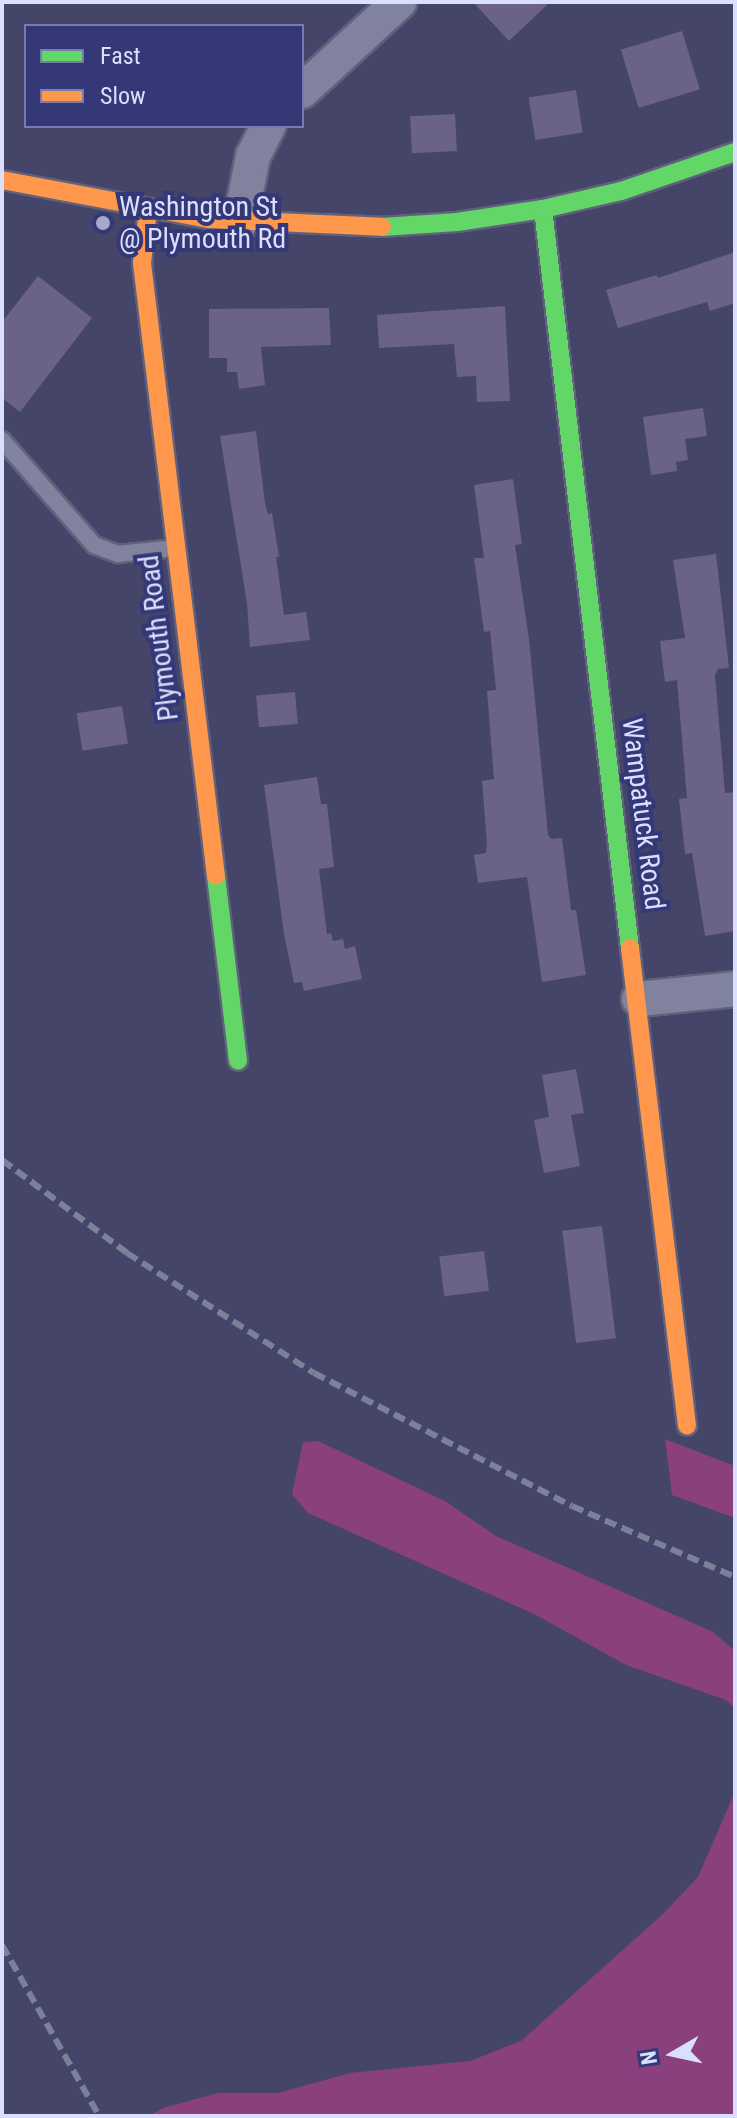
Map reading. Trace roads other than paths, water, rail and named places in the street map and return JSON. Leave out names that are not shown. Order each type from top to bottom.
[{"type":"street","points":[[304,89],[399,2]]},
{"type":"street","points":[[240,223],[253,156],[267,128]]},
{"type":"street","points":[[2,180],[148,209],[240,223],[325,228],[403,226],[543,209],[621,191],[735,152]]},
{"type":"street","name":"Plymouth Road","points":[[148,209],[142,263],[238,1061]]},
{"type":"street","name":"Wampatuck Road","points":[[543,209],[610,786],[639,999],[687,1426]]},
{"type":"street","points":[[639,999],[735,989]]},
{"type":"lane","points":[[2,440],[94,545],[118,554],[176,548]]},
{"type":"railway","points":[[2,1160],[127,1253],[314,1373],[572,1506],[735,1577]]},
{"type":"railway","points":[[2,1945],[99,2116]]},
{"type":"place","name":"Washington St @ Plymouth Rd","points":[[103,223]]}]
